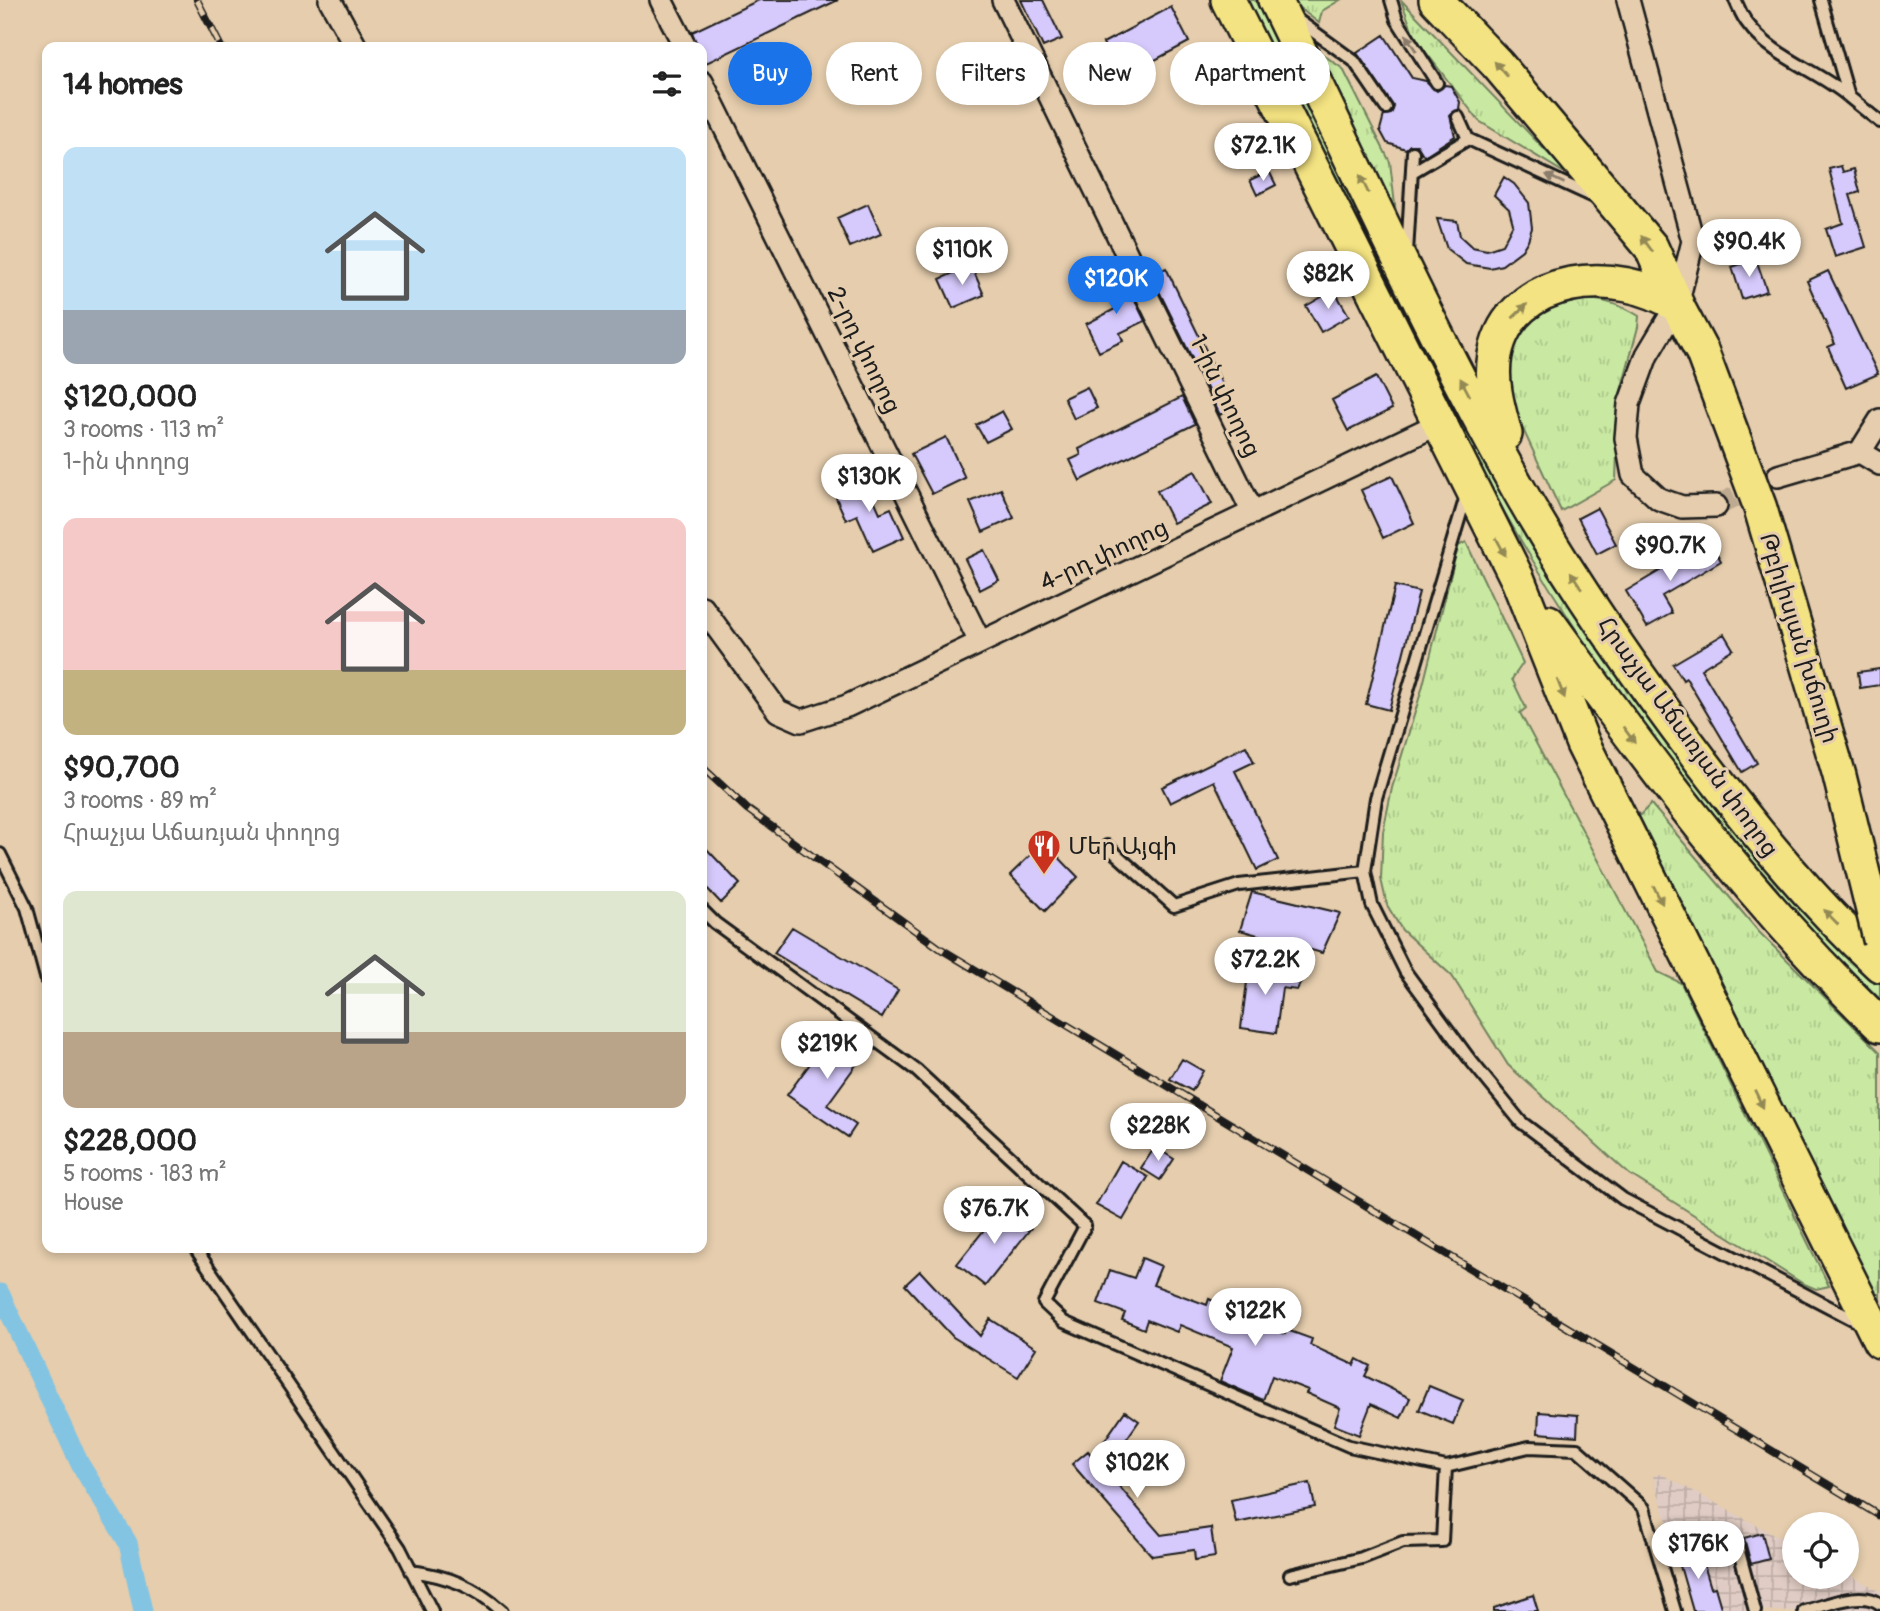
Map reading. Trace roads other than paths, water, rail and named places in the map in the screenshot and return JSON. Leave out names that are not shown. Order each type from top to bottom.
[{"type":"highway","points":[[1228,0],[1469,487],[1518,580],[1583,744],[1877,1336]]},
{"type":"highway","points":[[1436,0],[1497,64],[1651,247],[1677,304]]},
{"type":"highway","points":[[1277,3],[1405,270],[1520,491]]},
{"type":"highway","points":[[1520,491],[1493,391],[1495,353],[1511,319],[1531,301],[1555,287],[1585,281],[1613,281],[1663,295],[1677,304]]},
{"type":"highway","points":[[1404,356],[1417,363],[1429,361],[1436,353],[1440,340]]},
{"type":"highway","name":"Հրաչյա Աճառյան փողոց","points":[[1520,491],[1647,689],[1730,799],[1794,878],[1880,965]]},
{"type":"highway","name":"Հրաչյա Աճառյան փողոց","points":[[1518,580],[1643,754],[1723,857],[1828,975],[1880,1025]]},
{"type":"main road","name":"Թբիլիսյան խճուղի","points":[[1677,304],[1702,352],[1759,507],[1839,774],[1880,941]]},
{"type":"street","points":[[330,0],[353,42]]},
{"type":"street","points":[[661,0],[682,42]]},
{"type":"street","name":"1-ին փողոց","points":[[1003,0],[1253,513]]},
{"type":"street","points":[[1628,0],[1693,242],[1677,304],[1647,355],[1629,404],[1626,438],[1633,475],[1659,499],[1682,507],[1716,506]]},
{"type":"street","name":"2-րդ փողոց","points":[[707,92],[980,642]]},
{"type":"street","points":[[1870,450],[1880,420]]},
{"type":"street","name":"4-րդ փողոց","points":[[707,614],[778,711],[788,718],[801,721],[847,706],[1438,424]]},
{"type":"street","points":[[1870,450],[1880,464]]},
{"type":"street","points":[[1778,476],[1870,450]]},
{"type":"lane","points":[[1391,0],[1397,20],[1437,83]]},
{"type":"lane","points":[[1735,0],[1748,25],[1798,64],[1830,80],[1880,122]]},
{"type":"lane","points":[[1821,0],[1849,97]]},
{"type":"lane","points":[[1277,3],[1354,61],[1386,108]]},
{"type":"lane","points":[[1458,117],[1468,139],[1617,208]]},
{"type":"lane","points":[[1414,171],[1468,139]]},
{"type":"lane","points":[[1405,270],[1414,171],[1413,152]]},
{"type":"lane","points":[[1469,487],[1376,798],[1365,871],[1372,905],[1405,971],[1468,1057],[1521,1122],[1623,1199],[1877,1336]]},
{"type":"lane","points":[[1107,846],[1174,906],[1240,885],[1365,871]]},
{"type":"lane","points":[[0,854],[27,908],[42,963]]},
{"type":"lane","points":[[707,914],[715,923],[916,1070],[1084,1226],[1044,1303],[1064,1322],[1349,1446],[1446,1467],[1529,1447],[1577,1449],[1644,1508],[1675,1611]]},
{"type":"lane","points":[[198,1253],[400,1548],[432,1611]]},
{"type":"lane","points":[[1290,1575],[1362,1558],[1403,1542],[1441,1541],[1446,1467]]},
{"type":"lane","points":[[1738,1548],[1755,1611]]},
{"type":"lane","points":[[411,1571],[446,1576],[486,1597],[502,1611]]},
{"type":"lane","points":[[1804,1611],[1858,1598],[1874,1599],[1880,1604]]},
{"type":"waterway","points":[[0,1293],[80,1464],[128,1543],[143,1611]]},
{"type":"tunnel","points":[[1716,506],[1765,483]]},
{"type":"railway","points":[[197,0],[218,42]]},
{"type":"railway","points":[[707,772],[747,809],[941,949],[1880,1516]]},
{"type":"place","name":"Մեր Այգի","points":[[1044,876]]}]
